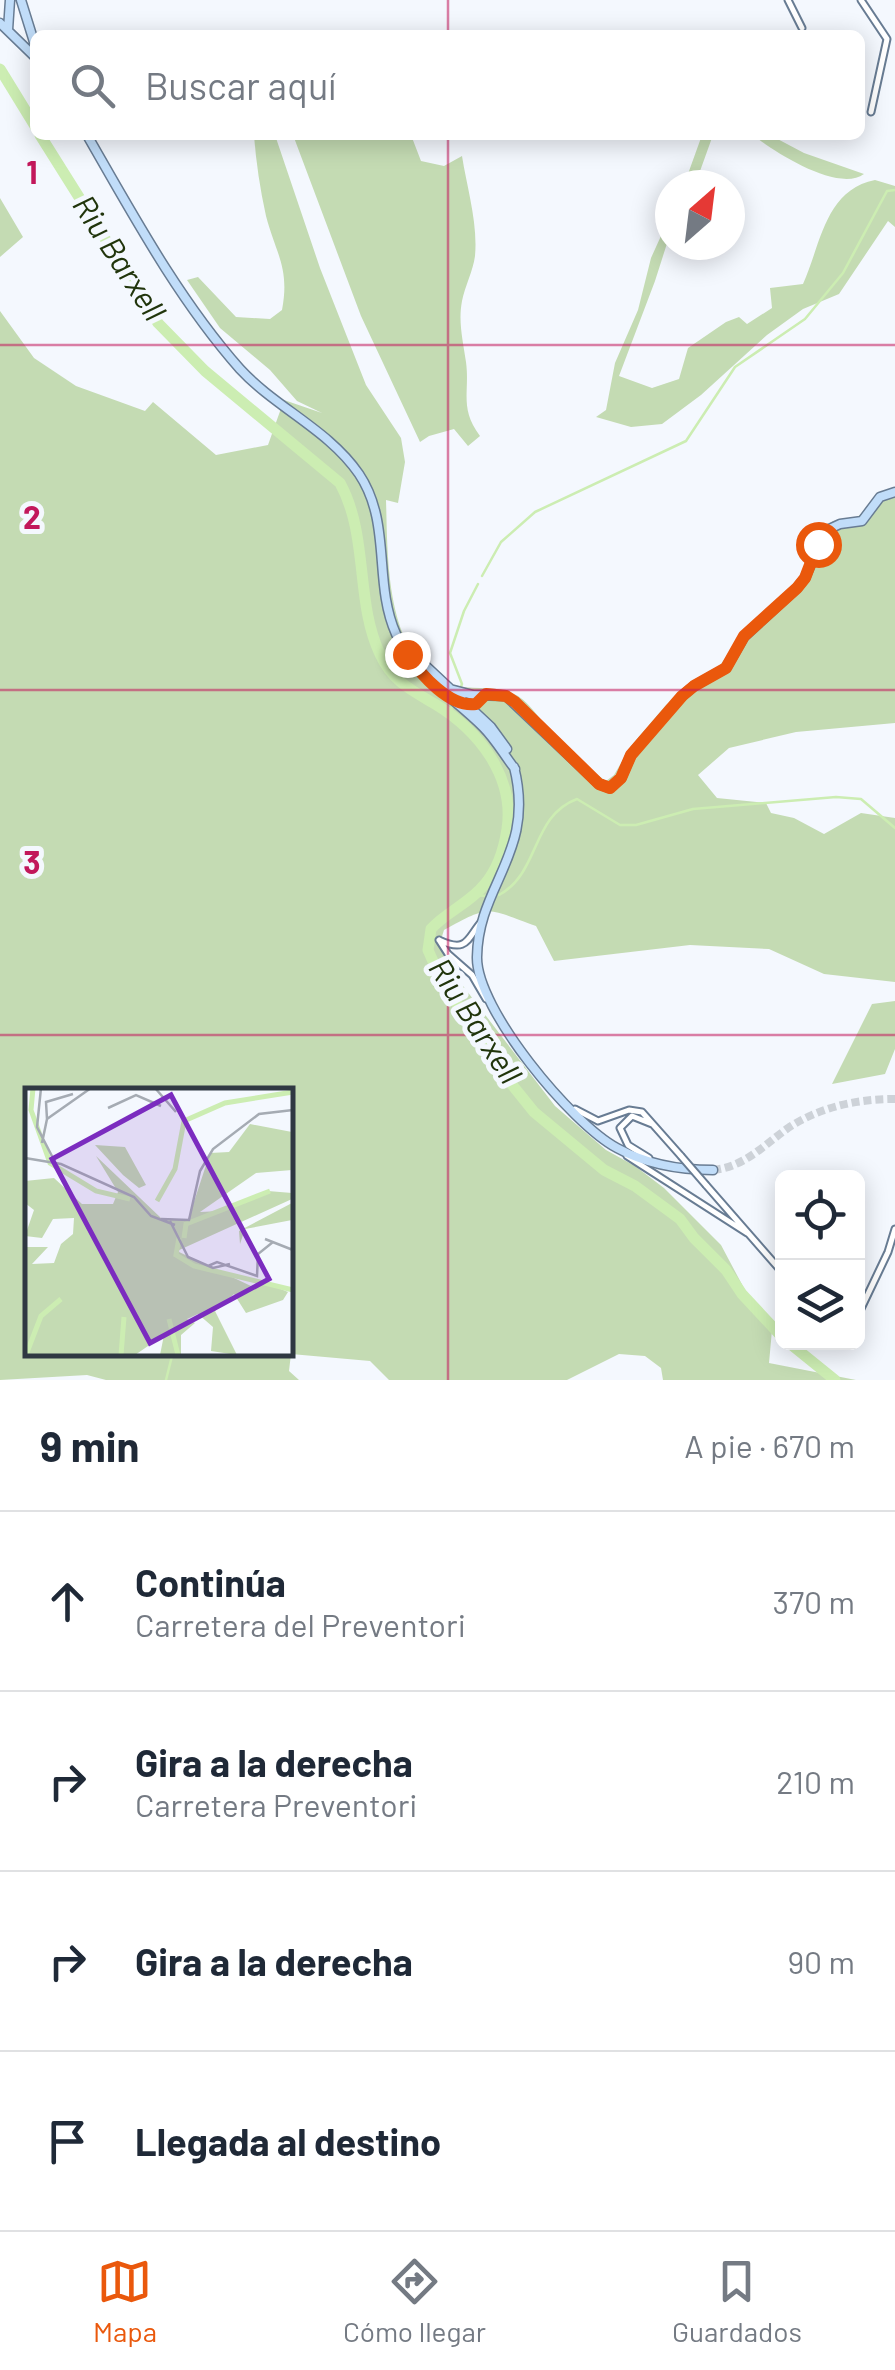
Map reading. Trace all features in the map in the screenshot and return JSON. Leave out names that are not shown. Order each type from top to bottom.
[{"type":"main road","points":[[0,10],[9,0]]},
{"type":"main road","points":[[4,27],[9,0]]},
{"type":"main road","points":[[4,27],[20,22],[21,2]]},
{"type":"main road","points":[[21,2],[30,30]]},
{"type":"main road","points":[[4,27],[30,51]]},
{"type":"main road","points":[[89,140],[174,278],[233,360],[263,391],[337,449],[359,475],[371,496],[379,525],[387,603],[410,652],[483,727],[515,769]]},
{"type":"main road","points":[[472,702],[486,694],[506,696],[599,784],[610,788],[621,778],[631,755],[682,696],[726,668],[744,636],[797,588],[825,531],[862,521],[880,497],[895,492]]},
{"type":"main road","points":[[445,690],[472,702],[498,735],[515,769],[520,807],[517,835],[485,918],[477,962],[488,1000],[506,1030],[580,1121],[612,1146],[665,1166],[712,1170]]},
{"type":"main road","points":[[472,702],[483,727]]},
{"type":"street","points":[[788,0],[802,28]]},
{"type":"street","points":[[861,0],[888,40],[871,112]]},
{"type":"street","points":[[448,954],[469,941],[485,918]]},
{"type":"street","points":[[456,946],[439,940],[448,954],[468,970],[488,1000]]},
{"type":"street","points":[[554,1090],[591,1120],[605,1120],[635,1110],[645,1114],[775,1264]]},
{"type":"street","points":[[654,1126],[640,1116],[632,1116],[620,1131],[631,1148],[665,1166]]},
{"type":"street","points":[[612,1146],[747,1233]]},
{"type":"street","points":[[865,1300],[895,1229]]},
{"type":"green space","points":[[255,140],[277,140],[320,268],[366,385],[401,438],[405,462],[398,503],[386,500],[388,549],[394,604],[413,653],[429,672],[451,684],[518,696],[566,748],[606,781],[666,705],[700,677],[716,671],[740,637],[790,590],[804,572],[815,539],[825,528],[833,521],[857,517],[895,488],[895,723],[796,732],[729,748],[698,775],[717,798],[766,803],[771,813],[794,818],[824,834],[861,813],[895,818],[895,982],[824,974],[769,949],[690,945],[554,961],[536,926],[497,912],[471,916],[444,930],[439,946],[460,982],[555,1106],[606,1150],[664,1188],[721,1245],[754,1307],[772,1330],[769,1363],[856,1380],[663,1380],[661,1368],[645,1356],[619,1354],[567,1380],[389,1380],[370,1361],[292,1354],[292,1088],[25,1088],[25,1355],[291,1355],[289,1371],[299,1380],[106,1380],[87,1375],[0,1380],[0,311],[34,358],[76,386],[145,411],[153,402],[216,455],[268,445],[284,400],[322,413],[297,401],[270,370],[220,328],[187,280],[198,277],[236,317],[270,319],[282,310],[283,272],[260,186]]},
{"type":"green space","points":[[295,140],[413,140],[421,161],[444,166],[462,156],[476,244],[462,301],[461,324],[467,408],[480,436],[468,446],[454,429],[420,442],[361,316]]},
{"type":"green space","points":[[700,140],[711,140],[700,170],[689,170]]},
{"type":"green space","points":[[760,140],[779,140],[864,174],[839,178],[823,174]]},
{"type":"green space","points":[[875,180],[895,186],[895,227],[888,221],[839,294],[803,309],[767,335],[701,395],[662,424],[631,427],[596,417],[606,410],[615,363],[638,310],[655,249],[655,260],[662,260],[619,376],[652,388],[679,379],[688,348],[726,322],[739,317],[747,324],[772,308],[770,288],[803,284],[827,221],[845,195]]},
{"type":"green space","points":[[0,198],[23,237],[0,257]]},
{"type":"green space","points":[[895,1001],[895,1049],[885,1074],[832,1084],[872,1004]]},
{"type":"waterway","name":"Riu Barxell","points":[[0,69],[30,118]]},
{"type":"waterway","name":"Riu Barxell","points":[[43,140],[158,323],[205,371],[340,483],[355,525],[367,613],[380,654],[403,684],[466,727],[499,773],[508,809],[502,851],[493,872],[478,891],[431,929],[428,950],[440,977],[497,1066],[534,1112],[604,1170],[635,1186],[680,1219],[775,1329]]},
{"type":"waterway","points":[[482,576],[501,542],[535,512],[686,441],[735,367],[805,319],[843,273],[887,191],[895,190]]},
{"type":"waterway","points":[[460,689],[462,684],[450,653],[478,584]]},
{"type":"waterway","points":[[449,714],[453,704]]},
{"type":"waterway","points":[[499,895],[522,873],[551,818],[577,799],[620,825],[636,825],[693,809],[836,797],[861,799],[895,828]]},
{"type":"waterway","points":[[474,895],[486,896]]},
{"type":"waterway","name":"Riu Barxell","points":[[798,1350],[835,1380]]},
{"type":"waterway","points":[[166,1380],[172,1355]]},
{"type":"tunnel","points":[[713,1170],[744,1160],[813,1115],[853,1103],[895,1099]]},
{"type":"route","points":[[407,654],[431,682],[462,705],[472,706],[486,694],[515,702],[599,784],[610,788],[618,783],[631,755],[682,696],[726,668],[744,636],[788,599],[805,578],[818,544]]}]
